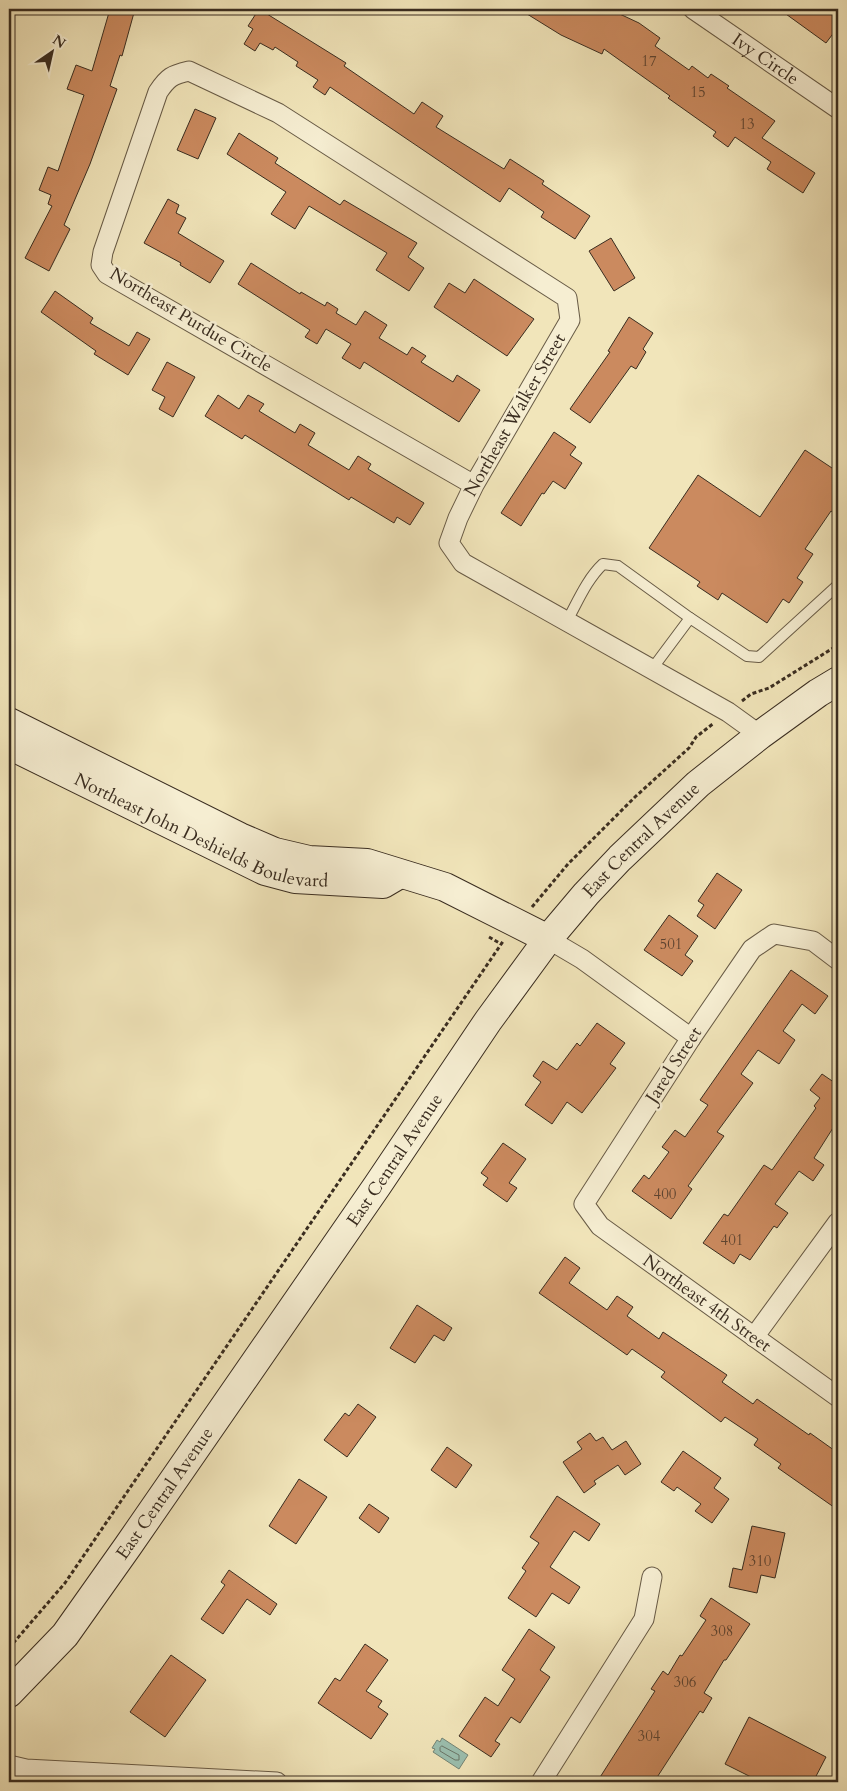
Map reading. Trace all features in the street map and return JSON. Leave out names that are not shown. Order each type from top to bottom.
[{"type":"main road","name":"East Central Avenue","points":[[9,1693],[65,1635],[377,1186],[488,1021],[548,939],[620,858],[698,784],[760,734],[838,682]]},
{"type":"main road","name":"Northeast John Deshields Boulevard","points":[[9,722],[231,833],[275,852],[309,860],[367,863],[445,887],[548,939]]},
{"type":"main road","name":"Northeast John Deshields Boulevard","points":[[9,745],[265,871],[294,879],[383,884],[400,874]]},
{"type":"street","name":"Ivy Circle","points":[[692,9],[838,107]]},
{"type":"street","name":"Northeast Walker Street","points":[[189,71],[278,113],[567,298],[570,320],[474,485],[458,518],[450,543],[464,563],[728,712],[760,734]]},
{"type":"street","name":"Northeast Purdue Circle","points":[[189,71],[174,75],[166,80],[158,92],[103,252],[101,265],[107,274],[474,485]]},
{"type":"street","name":"Jared Street","points":[[584,1204],[752,949],[774,934],[813,941],[838,960]]},
{"type":"street","points":[[548,939],[582,959],[692,1038]]},
{"type":"street","name":"Northeast 4th Street","points":[[584,1204],[600,1226],[838,1396]]},
{"type":"street","points":[[754,1337],[838,1222]]},
{"type":"street","points":[[541,1782],[644,1619],[652,1577]]},
{"type":"street","points":[[9,1765],[26,1769],[277,1782]]},
{"type":"lane","points":[[567,621],[596,570],[603,564],[618,566],[747,656],[759,657],[838,585]]},
{"type":"lane","points":[[652,669],[690,618]]},
{"type":"water","points":[[442,1738],[468,1755],[459,1769],[433,1752],[435,1749],[432,1748],[437,1740],[440,1742]]},
{"type":"building","points":[[110,9],[135,9],[122,56],[120,55],[110,86],[117,89],[90,164],[64,225],[70,229],[49,271],[25,258],[52,206],[48,204],[51,195],[39,190],[48,167],[58,171],[84,95],[67,89],[76,65],[92,71]]},
{"type":"building","points":[[259,9],[346,63],[344,66],[414,114],[422,102],[443,116],[436,127],[504,169],[510,159],[544,181],[542,184],[590,216],[575,239],[541,217],[544,212],[509,188],[500,202],[330,87],[325,95],[313,87],[318,80],[296,66],[298,62],[275,47],[273,50],[260,43],[255,51],[244,44],[253,29],[248,26]]},
{"type":"building","points":[[519,9],[609,9],[639,23],[660,38],[655,46],[689,70],[692,66],[708,78],[711,74],[729,86],[727,88],[775,121],[762,138],[815,173],[803,193],[767,169],[771,162],[735,137],[728,147],[713,136],[716,132],[668,98],[670,96],[604,49],[602,54],[561,35]]},
{"type":"building","points":[[779,9],[828,9],[838,16],[838,27],[826,43]]},
{"type":"building","points":[[195,109],[216,118],[198,159],[177,150]]},
{"type":"building","points":[[239,133],[278,158],[275,163],[340,205],[344,200],[417,243],[408,257],[424,268],[409,291],[376,270],[387,253],[309,206],[295,229],[271,214],[286,192],[227,154]]},
{"type":"building","points":[[168,199],[179,205],[176,213],[186,218],[178,233],[224,261],[210,283],[180,265],[181,263],[144,243]]},
{"type":"building","points":[[611,238],[635,278],[614,291],[589,251]]},
{"type":"building","points":[[251,263],[300,294],[301,292],[325,306],[327,302],[338,309],[336,313],[356,325],[365,311],[387,325],[379,338],[407,355],[412,347],[426,356],[421,362],[453,382],[457,375],[480,390],[459,422],[364,362],[360,369],[342,358],[351,344],[326,329],[317,344],[305,337],[310,330],[238,284]]},
{"type":"building","points":[[474,279],[534,319],[507,356],[434,307],[449,283],[465,293]]},
{"type":"building","points":[[55,291],[93,318],[90,323],[129,346],[137,332],[150,339],[128,375],[94,354],[96,351],[41,312]]},
{"type":"building","points":[[629,317],[653,333],[643,349],[646,352],[636,369],[631,366],[590,423],[570,409],[610,352],[608,351]]},
{"type":"building","points":[[167,362],[195,377],[173,417],[159,409],[165,397],[152,390]]},
{"type":"building","points":[[218,395],[239,409],[248,395],[264,404],[259,411],[295,433],[300,424],[315,433],[308,445],[349,470],[358,456],[371,464],[368,469],[424,503],[410,525],[397,517],[394,523],[351,497],[349,500],[245,435],[242,439],[205,416]]},
{"type":"building","points":[[554,432],[576,447],[570,455],[582,463],[565,489],[553,481],[544,494],[542,493],[521,526],[501,513]]},
{"type":"building","points":[[805,450],[838,472],[838,516],[831,511],[805,549],[813,554],[797,578],[803,582],[789,603],[783,599],[767,623],[722,593],[718,600],[697,586],[700,582],[649,548],[698,475],[760,517]]},
{"type":"building","points":[[717,873],[742,890],[715,929],[697,916],[704,905],[698,901]]},
{"type":"building","points":[[669,915],[698,936],[685,955],[693,961],[682,976],[644,950]]},
{"type":"building","points":[[791,970],[828,996],[815,1014],[802,1004],[783,1031],[795,1040],[779,1064],[758,1050],[741,1074],[753,1083],[717,1132],[724,1136],[688,1186],[692,1189],[671,1219],[632,1191],[644,1175],[649,1179],[669,1152],[662,1147],[675,1130],[685,1137],[708,1105],[700,1100]]},
{"type":"building","points":[[597,1023],[625,1043],[610,1064],[616,1068],[582,1113],[567,1102],[552,1124],[525,1105],[541,1082],[533,1076],[543,1061],[557,1070],[577,1043],[580,1046]]},
{"type":"building","points":[[822,1074],[838,1085],[838,1120],[814,1158],[824,1165],[813,1181],[799,1171],[775,1204],[788,1213],[777,1228],[774,1226],[750,1260],[740,1254],[734,1264],[703,1243],[724,1214],[728,1216],[764,1165],[772,1170],[816,1108],[814,1106],[820,1098],[810,1090]]},
{"type":"building","points":[[503,1143],[526,1159],[509,1183],[517,1188],[507,1202],[483,1185],[488,1178],[481,1173]]},
{"type":"building","points":[[565,1257],[580,1268],[569,1283],[607,1310],[617,1296],[633,1307],[627,1316],[659,1339],[663,1332],[727,1375],[722,1382],[753,1404],[757,1399],[838,1453],[838,1510],[778,1468],[781,1464],[754,1445],[758,1439],[725,1417],[721,1422],[661,1377],[665,1372],[632,1349],[627,1355],[539,1293]]},
{"type":"building","points":[[417,1305],[452,1328],[444,1341],[434,1335],[415,1363],[390,1348]]},
{"type":"building","points":[[358,1404],[376,1417],[347,1457],[324,1440],[345,1413],[349,1416]]},
{"type":"building","points":[[590,1433],[596,1441],[603,1437],[612,1450],[626,1441],[641,1464],[625,1475],[618,1465],[594,1481],[596,1484],[584,1493],[563,1462],[582,1449],[577,1442]]},
{"type":"building","points":[[447,1447],[472,1465],[456,1488],[431,1470]]},
{"type":"building","points":[[683,1451],[721,1478],[714,1488],[729,1499],[712,1523],[695,1511],[701,1504],[677,1487],[674,1491],[661,1482]]},
{"type":"building","points":[[299,1479],[327,1497],[296,1544],[269,1526]]},
{"type":"building","points":[[557,1496],[600,1524],[589,1541],[574,1531],[550,1567],[580,1587],[569,1604],[552,1593],[536,1617],[508,1598],[526,1571],[522,1568],[539,1543],[530,1537]]},
{"type":"building","points":[[369,1504],[389,1518],[379,1533],[359,1518]]},
{"type":"building","points":[[752,1526],[785,1533],[775,1578],[761,1575],[757,1593],[729,1587],[733,1568],[742,1570]]},
{"type":"building","points":[[229,1570],[277,1604],[270,1615],[247,1599],[223,1634],[201,1619],[225,1585],[221,1582]]},
{"type":"building","points":[[711,1598],[750,1624],[726,1660],[724,1660],[704,1693],[712,1698],[703,1713],[700,1711],[654,1782],[597,1782],[655,1691],[651,1689],[663,1671],[668,1675],[706,1620],[700,1616]]},
{"type":"building","points":[[529,1629],[555,1647],[540,1670],[550,1677],[520,1723],[511,1717],[495,1741],[500,1744],[491,1757],[459,1736],[485,1697],[498,1706],[515,1679],[502,1670]]},
{"type":"building","points":[[365,1644],[388,1660],[366,1691],[382,1701],[378,1707],[388,1714],[371,1739],[318,1703],[335,1678],[340,1681]]},
{"type":"building","points":[[171,1655],[206,1680],[165,1737],[130,1712]]},
{"type":"building","points":[[749,1717],[826,1757],[813,1782],[751,1782],[753,1778],[725,1764]]}]
